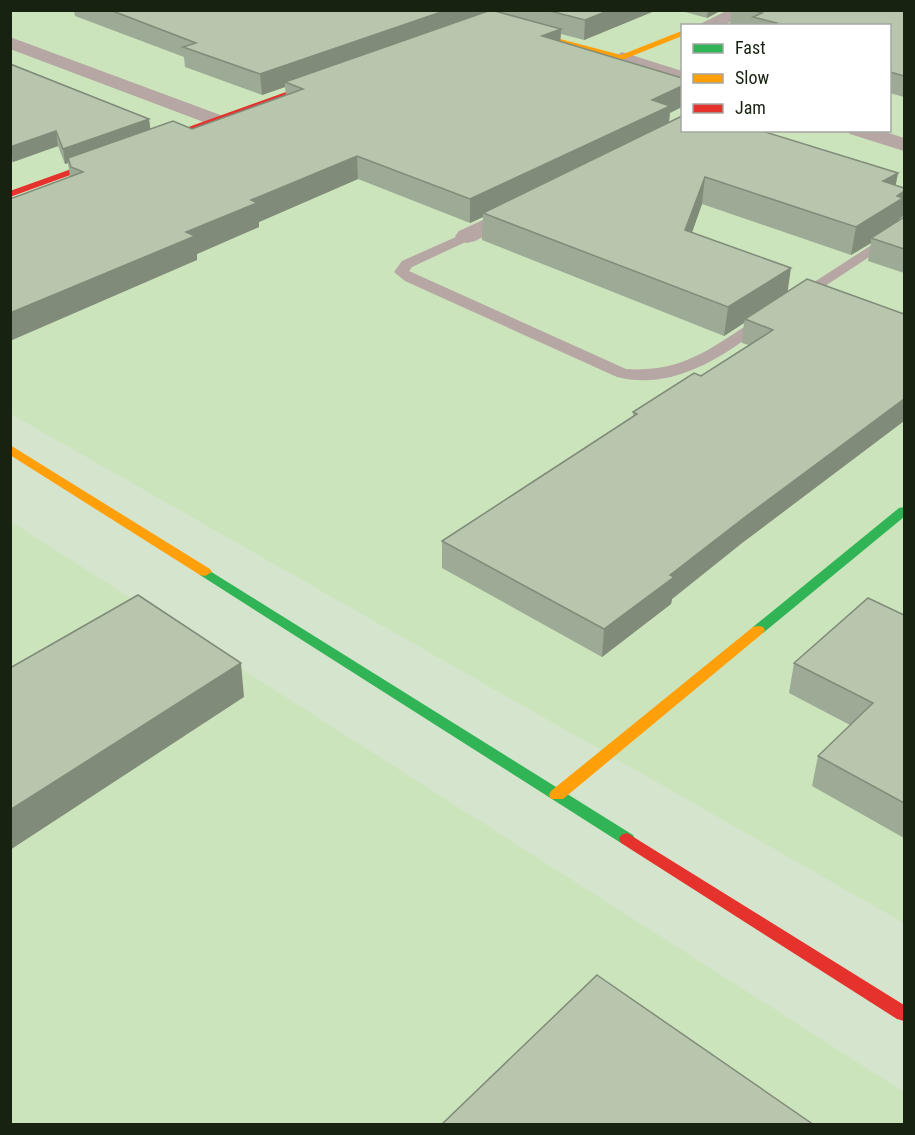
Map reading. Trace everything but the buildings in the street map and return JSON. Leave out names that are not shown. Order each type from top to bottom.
[{"type":"street","points":[[710,24],[745,10]]},
{"type":"street","points":[[512,28],[681,77]]},
{"type":"street","points":[[622,58],[681,34]]},
{"type":"street","points":[[10,42],[216,120]]},
{"type":"street","points":[[10,194],[341,75]]},
{"type":"street","points":[[863,132],[904,145]]},
{"type":"street","points":[[467,236],[539,201]]},
{"type":"street","points":[[10,449],[904,1014]]},
{"type":"street","points":[[557,795],[904,511]]},
{"type":"lane","points":[[467,236],[407,264],[401,272],[623,374],[658,377],[689,368],[904,228]]},
{"type":"shaded area","points":[[11,11],[904,11],[904,923],[11,414]]},
{"type":"shaded area","points":[[10,521],[904,1092],[904,1124],[11,1124]]},
{"type":"traffic: fast","points":[[758,630],[904,511]]},
{"type":"traffic: fast","points":[[205,572],[627,839]]},
{"type":"traffic: slow","points":[[522,31],[622,58],[681,34]]},
{"type":"traffic: slow","points":[[10,449],[205,572]]},
{"type":"traffic: slow","points":[[557,795],[758,630]]},
{"type":"traffic: jam","points":[[10,194],[328,80]]},
{"type":"traffic: jam","points":[[627,839],[904,1014]]}]
